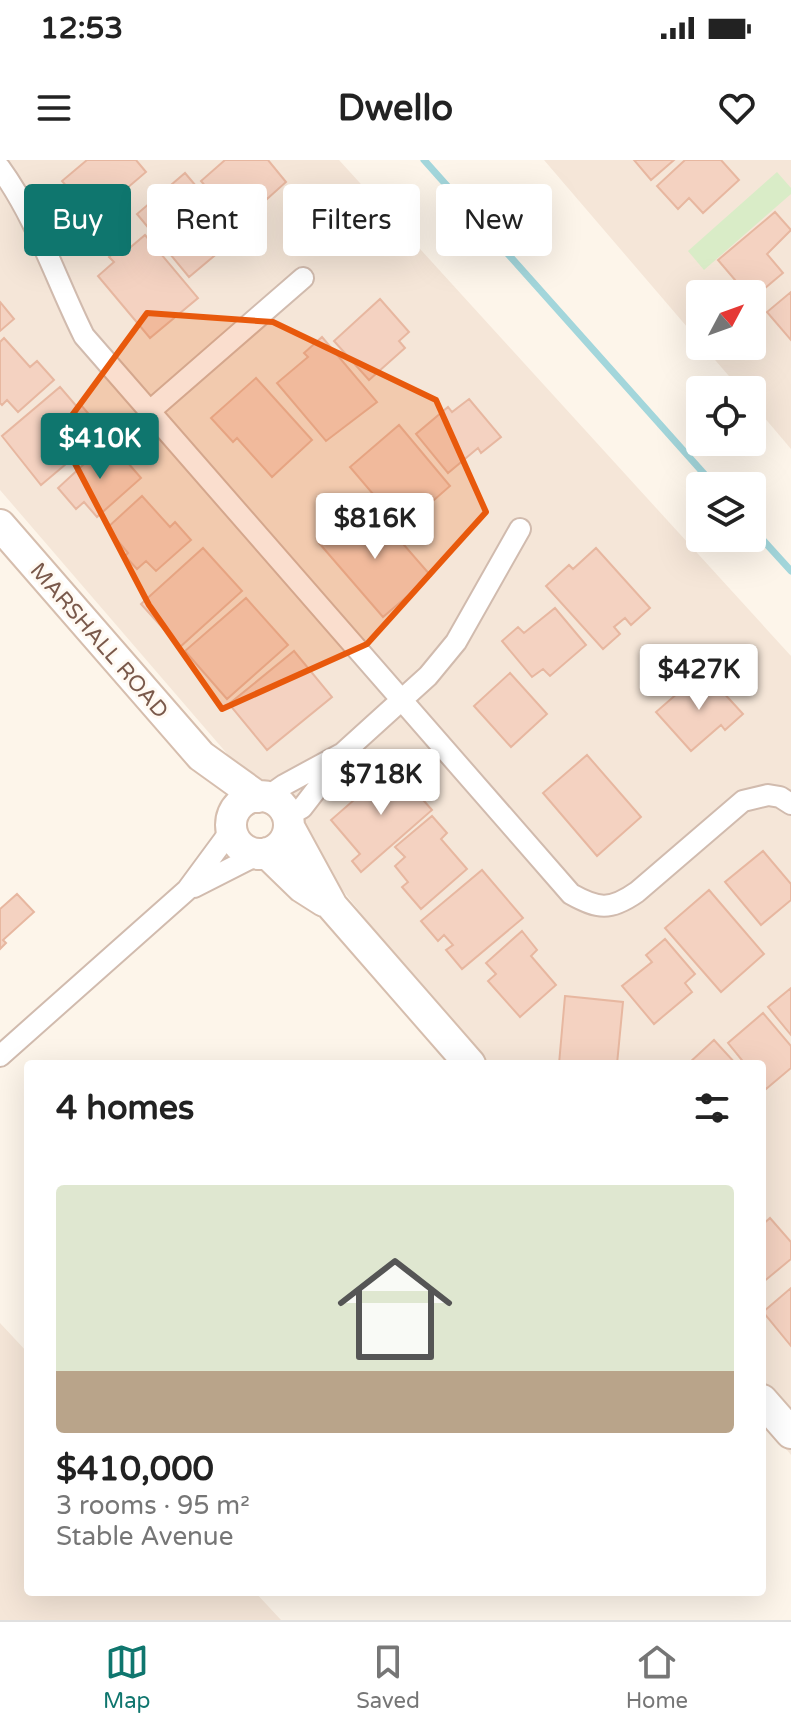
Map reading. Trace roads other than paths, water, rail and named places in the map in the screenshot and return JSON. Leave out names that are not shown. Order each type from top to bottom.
[{"type":"street","points":[[0,168],[38,230],[61,291],[84,336],[571,894],[592,906],[617,904],[637,892],[743,801],[768,795],[780,797],[791,804]]},
{"type":"street","points":[[150,411],[303,278]]},
{"type":"street","name":"MARSHALL ROAD","points":[[0,525],[201,756],[275,809],[332,906],[467,1060]]},
{"type":"street","points":[[0,1056],[187,890],[232,825],[237,807],[244,801],[275,809],[302,808],[343,753],[428,676],[456,642],[520,529]]},
{"type":"street","points":[[187,890],[280,847],[286,840],[275,809],[284,785],[343,753]]},
{"type":"street","name":"MARSHALL ROAD","points":[[201,756],[232,825]]},
{"type":"street","points":[[232,825],[238,843],[244,849],[263,854]]},
{"type":"street","name":"MARSHALL ROAD","points":[[263,854],[302,887],[332,906]]},
{"type":"street","points":[[766,1405],[791,1433]]},
{"type":"waterway","points":[[424,160],[703,472]]},
{"type":"waterway","points":[[766,543],[791,571]]}]
